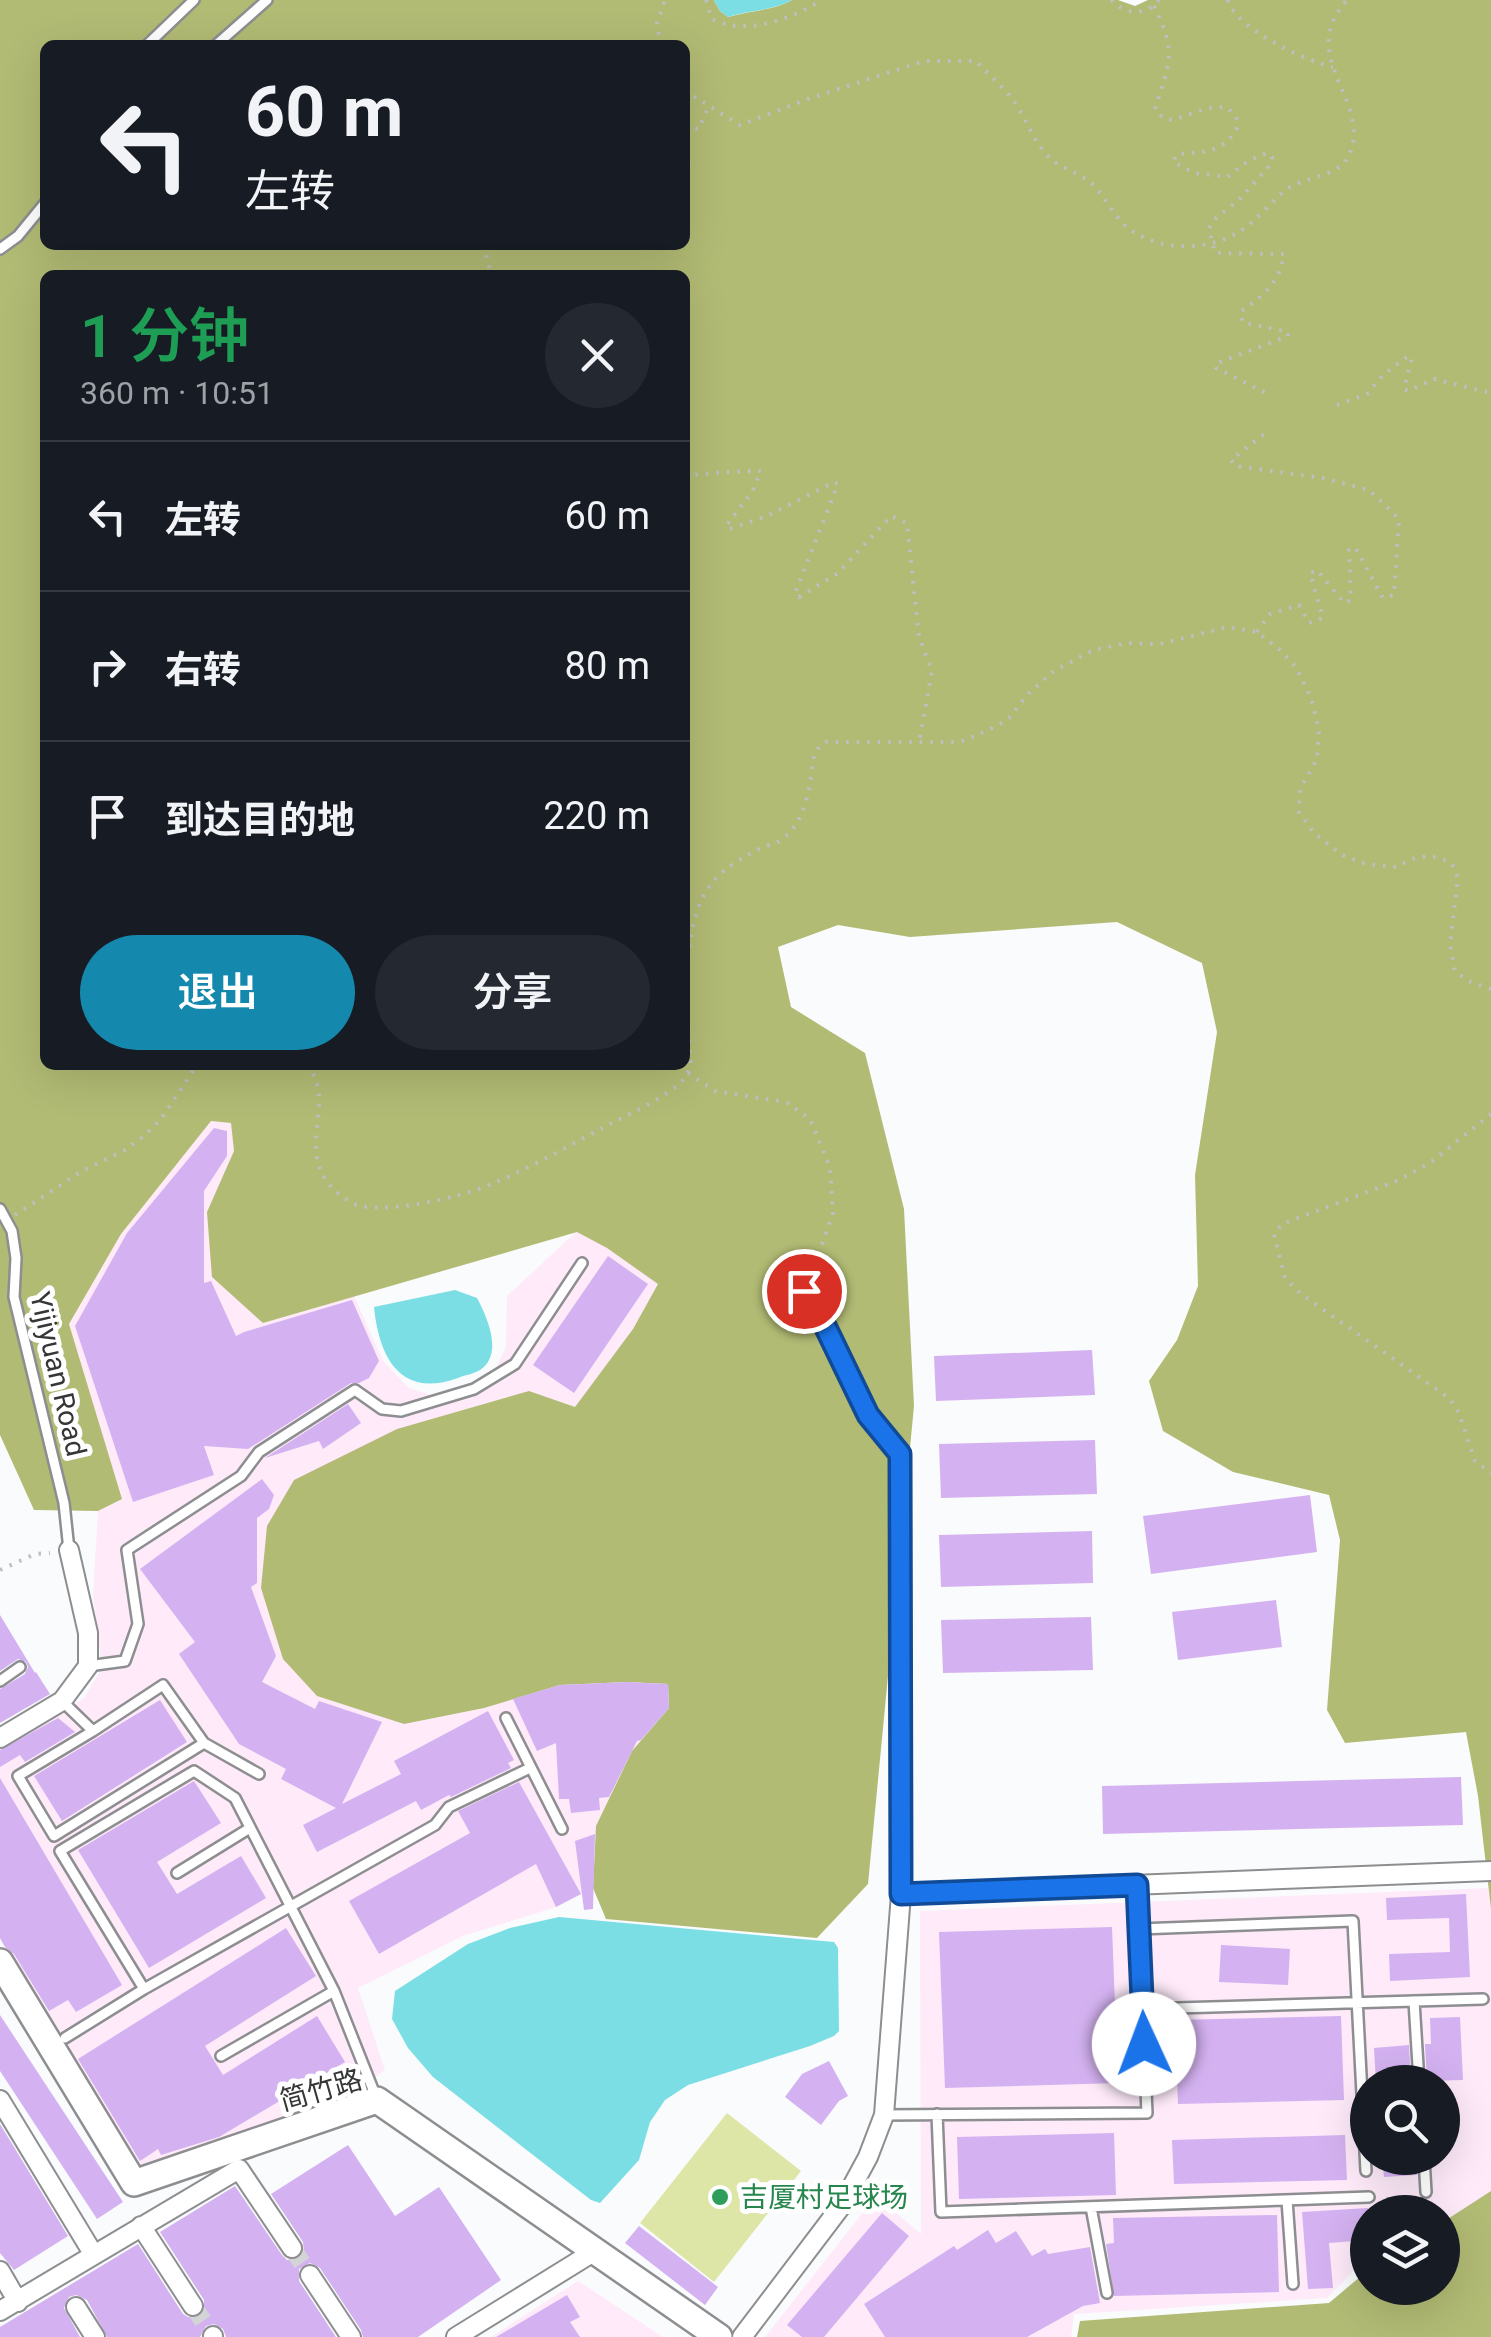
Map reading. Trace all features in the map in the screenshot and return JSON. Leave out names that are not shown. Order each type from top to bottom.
[{"type":"street","points":[[742,2337],[842,2205],[868,2157],[884,2115],[901,1894],[900,1454]]},
{"type":"street","points":[[0,1738],[62,1701],[88,1666],[88,1633],[69,1550]]},
{"type":"street","points":[[901,1894],[1491,1871]]},
{"type":"street","name":"简竹路","points":[[0,1962],[134,2183],[377,2100],[719,2337]]},
{"type":"street","points":[[0,2100],[94,2254]]},
{"type":"street","points":[[0,2311],[18,2302],[67,2292],[94,2254],[239,2169],[292,2248]]},
{"type":"street","points":[[141,2226],[193,2306]]},
{"type":"street","points":[[456,2337],[595,2251]]},
{"type":"street","points":[[0,2272],[18,2302]]},
{"type":"street","points":[[310,2275],[351,2337]]},
{"type":"street","points":[[67,2292],[95,2337]]},
{"type":"lane","points":[[151,40],[194,0]]},
{"type":"lane","points":[[222,40],[267,0]]},
{"type":"lane","points":[[0,248],[18,236],[40,209]]},
{"type":"lane","name":"Yijiyuan Road","points":[[0,1209],[12,1231],[16,1258],[14,1298],[64,1502],[69,1550]]},
{"type":"lane","points":[[88,1666],[126,1661],[138,1624],[127,1550],[241,1476],[259,1452],[356,1390],[382,1409],[400,1411],[474,1390],[514,1364],[582,1263]]},
{"type":"lane","points":[[804,1291],[868,1415],[900,1454]]},
{"type":"lane","points":[[0,1681],[20,1668]]},
{"type":"lane","points":[[204,1743],[54,1836],[18,1776],[163,1685],[204,1743],[259,1774]]},
{"type":"lane","points":[[62,1701],[92,1731]]},
{"type":"lane","points":[[506,1718],[562,1829]]},
{"type":"lane","points":[[65,2038],[144,1989],[435,1825],[448,1807],[530,1768]]},
{"type":"lane","points":[[144,1989],[60,1851],[194,1771],[235,1798],[334,1990],[377,2100]]},
{"type":"lane","points":[[177,1874],[250,1828]]},
{"type":"lane","points":[[884,2115],[1146,2113],[1137,1885]]},
{"type":"lane","points":[[1139,1928],[1353,1921],[1360,2065]]},
{"type":"lane","points":[[221,2056],[334,1990]]},
{"type":"lane","points":[[1142,2009],[1483,1999]]},
{"type":"lane","points":[[1414,2001],[1418,2065]]},
{"type":"lane","points":[[937,2114],[941,2212],[1350,2198]]},
{"type":"lane","points":[[1425,2175],[1426,2192]]},
{"type":"lane","points":[[1287,2200],[1293,2284]]},
{"type":"lane","points":[[1091,2207],[1107,2293]]},
{"type":"path","points":[[659,40],[657,24],[665,0]]},
{"type":"path","points":[[706,0],[711,18],[734,27],[795,14],[822,0]]},
{"type":"path","points":[[1111,0],[1132,12],[1144,12],[1159,0]]},
{"type":"path","points":[[1228,0],[1230,10],[1244,23],[1276,44],[1316,64],[1333,67]]},
{"type":"path","points":[[690,94],[740,125],[808,98],[924,61],[976,62],[1018,107],[1030,132],[1051,160],[1089,181],[1128,227],[1181,248],[1212,243],[1238,233],[1287,188],[1340,168],[1348,157],[1353,142],[1352,114],[1329,55],[1335,13],[1347,0]]},
{"type":"path","points":[[1154,6],[1168,33],[1170,61],[1155,109],[1163,118],[1172,120],[1208,108],[1226,107],[1236,116],[1238,126],[1223,146],[1177,154],[1173,162],[1195,173],[1227,177],[1266,153],[1272,157],[1272,163],[1209,228],[1215,253],[1284,254],[1283,264],[1266,294],[1242,310],[1242,322],[1288,332],[1288,336],[1215,364],[1266,393]]},
{"type":"path","points":[[690,128],[699,129],[709,105]]},
{"type":"path","points":[[1337,405],[1366,394],[1408,356],[1412,358],[1404,389],[1408,392],[1434,379],[1491,393]]},
{"type":"path","points":[[1257,632],[1270,614],[1299,605],[1309,624],[1323,618],[1310,573],[1316,570],[1344,603],[1351,600],[1349,550],[1354,546],[1383,598],[1394,595],[1399,518],[1369,490],[1323,478],[1235,466],[1231,460],[1264,434]]},
{"type":"path","points":[[690,475],[761,471],[752,492],[726,526],[730,529],[767,516],[834,482],[838,484],[795,593],[799,597],[838,573],[891,516],[907,522],[919,636],[932,671],[919,743]]},
{"type":"path","points":[[690,958],[694,920],[710,885],[730,866],[780,841],[794,828],[807,798],[814,756],[826,742],[960,742],[983,734],[1008,718],[1029,692],[1054,671],[1093,650],[1128,642],[1160,644],[1228,627],[1257,632],[1279,649],[1296,667],[1310,698],[1319,730],[1317,759],[1300,789],[1299,812],[1314,833],[1342,855],[1366,864],[1396,868],[1428,856],[1452,864],[1458,878],[1450,945],[1455,971],[1491,990]]},
{"type":"path","points":[[7,1220],[144,1136],[162,1119],[194,1070]]},
{"type":"path","points":[[311,1070],[319,1112],[315,1148],[323,1178],[330,1188],[355,1205],[373,1208],[420,1204],[482,1188],[626,1116],[668,1091],[689,1070]]},
{"type":"path","points":[[688,1073],[715,1091],[786,1102],[810,1119],[830,1167],[833,1214],[804,1291]]},
{"type":"path","points":[[1491,1114],[1431,1162],[1399,1180],[1282,1224],[1274,1234],[1285,1278],[1300,1294],[1449,1398],[1459,1413],[1476,1461],[1491,1472]]},
{"type":"path","points":[[0,1570],[36,1554],[69,1550]]},
{"type":"shaded area","points":[[211,1121],[231,1123],[234,1152],[207,1212],[263,1323],[354,1296],[383,1361],[409,1388],[435,1396],[472,1385],[495,1370],[506,1347],[507,1296],[577,1231],[658,1284],[633,1329],[575,1407],[529,1391],[318,1696],[404,1724],[484,1708],[560,1685],[668,1684],[669,1707],[632,1751],[596,1826],[593,1888],[556,1907],[463,1936],[358,1988],[385,2070],[353,2094],[137,2171],[0,1939],[0,1750],[84,1698],[102,1668],[93,1596],[98,1511],[122,1499],[69,1324],[121,1234]]},
{"type":"shaded area","points":[[1488,1888],[1491,2191],[1460,2211],[1460,2195],[1350,2195],[1350,2274],[1327,2298],[1074,2314],[1071,2337],[765,2337],[876,2196],[921,2234],[920,1911]]},
{"type":"shaded area","points":[[578,2281],[663,2337],[491,2337]]},
{"type":"green space","points":[[0,0],[714,0],[728,17],[792,0],[1118,0],[1135,6],[1148,0],[1491,0],[1491,1909],[1466,1732],[1345,1743],[1327,1710],[1340,1540],[1329,1495],[1233,1472],[1163,1431],[1149,1381],[1177,1340],[1198,1286],[1195,1175],[1217,1032],[1202,963],[1117,922],[910,937],[838,925],[778,947],[791,1007],[865,1053],[904,1209],[914,1406],[868,1884],[817,1938],[606,1919],[593,1888],[596,1826],[632,1751],[669,1708],[668,1684],[560,1685],[484,1708],[404,1724],[317,1696],[283,1659],[261,1588],[267,1526],[294,1480],[397,1429],[529,1391],[575,1407],[633,1329],[658,1284],[607,1248],[577,1232],[263,1323],[212,1277],[207,1212],[234,1151],[231,1123],[211,1121],[121,1234],[69,1324],[122,1499],[98,1511],[34,1510],[0,1435]]},
{"type":"green space","name":"吉厦村足球场","points":[[727,2113],[801,2171],[714,2282],[640,2223]]},
{"type":"green space","points":[[1491,2191],[1491,2337],[1077,2337],[1080,2321],[1329,2303],[1350,2285],[1350,2305],[1460,2305],[1460,2211]]},
{"type":"water","points":[[714,0],[792,0],[728,17]]},
{"type":"water","points":[[455,1290],[477,1298],[485,1315],[492,1345],[487,1363],[475,1373],[438,1383],[408,1378],[396,1370],[381,1343],[374,1307]]},
{"type":"water","points":[[559,1917],[834,1942],[838,1948],[839,2031],[810,2046],[688,2085],[665,2100],[650,2122],[639,2160],[600,2203],[591,2200],[433,2077],[408,2048],[392,2019],[395,1991],[468,1944],[510,1928]]},
{"type":"building","points":[[214,1128],[227,1131],[227,1156],[204,1191],[204,1283],[211,1281],[236,1336],[352,1300],[379,1361],[369,1378],[351,1383],[248,1449],[204,1446],[214,1475],[133,1502],[75,1326],[127,1233]]},
{"type":"building","points":[[608,1256],[648,1284],[574,1393],[533,1365]]},
{"type":"building","points":[[1092,1350],[1095,1395],[936,1401],[934,1356]]},
{"type":"building","points":[[348,1404],[361,1423],[323,1449],[319,1441],[265,1458]]},
{"type":"building","points":[[1095,1440],[1097,1494],[941,1498],[939,1444]]},
{"type":"building","points":[[262,1479],[274,1495],[269,1509],[257,1518],[257,1583],[251,1587],[276,1656],[262,1682],[315,1709],[319,1701],[382,1722],[342,1804],[401,1774],[394,1761],[488,1711],[514,1760],[508,1763],[511,1768],[421,1810],[416,1801],[317,1852],[303,1825],[336,1808],[281,1779],[286,1769],[239,1744],[179,1654],[195,1642],[140,1569]]},
{"type":"building","points":[[1310,1495],[1317,1552],[1151,1574],[1143,1516]]},
{"type":"building","points":[[1092,1531],[1093,1583],[941,1587],[939,1535]]},
{"type":"building","points":[[1276,1600],[1282,1647],[1178,1660],[1172,1612]]},
{"type":"building","points":[[0,1615],[50,1694],[0,1723],[0,1689],[25,1674],[28,1667],[18,1659],[0,1671]]},
{"type":"building","points":[[1091,1617],[1093,1670],[943,1673],[941,1620]]},
{"type":"building","points":[[668,1684],[669,1708],[637,1741],[609,1797],[599,1798],[600,1810],[571,1813],[569,1799],[559,1799],[556,1743],[537,1751],[513,1699],[560,1685]]},
{"type":"building","points":[[160,1700],[187,1742],[62,1821],[34,1776]]},
{"type":"building","points":[[58,1718],[75,1732],[25,1762],[20,1755],[0,1767],[0,1750]]},
{"type":"building","points":[[1461,1777],[1463,1825],[1103,1834],[1102,1786]]},
{"type":"building","points":[[0,1778],[122,1985],[76,2012],[68,2000],[49,2011],[0,1938]]},
{"type":"building","points":[[194,1781],[221,1823],[157,1862],[177,1894],[241,1856],[266,1898],[149,1968],[78,1850]]},
{"type":"building","points":[[519,1782],[581,1894],[556,1907],[536,1864],[379,1954],[349,1901],[470,1833],[458,1811]]},
{"type":"building","points":[[595,1834],[593,1909],[584,1910],[575,1841]]},
{"type":"building","points":[[1466,1894],[1470,1977],[1390,1981],[1389,1954],[1450,1952],[1449,1918],[1387,1920],[1386,1898]]},
{"type":"building","points":[[1112,1927],[1118,2083],[945,2088],[939,1932]]},
{"type":"building","points":[[286,1928],[316,1976],[205,2046],[223,2075],[317,2016],[345,2062],[219,2137],[161,2155],[158,2149],[140,2161],[78,2059]]},
{"type":"building","points":[[1221,1945],[1290,1949],[1288,1985],[1219,1982]]},
{"type":"building","points":[[0,2015],[123,2202],[97,2219],[0,2071]]},
{"type":"building","points":[[1341,2016],[1344,2100],[1178,2104],[1175,2020]]},
{"type":"building","points":[[1460,2017],[1463,2080],[1460,2065],[1426,2065],[1425,2044],[1431,2044],[1430,2018]]},
{"type":"building","points":[[1409,2045],[1410,2065],[1375,2065],[1374,2048]]},
{"type":"building","points":[[829,2061],[848,2096],[839,2101],[821,2125],[785,2097],[802,2074]]},
{"type":"building","points":[[0,2124],[68,2236],[14,2270],[0,2253]]},
{"type":"building","points":[[1114,2133],[1116,2195],[959,2199],[957,2137]]},
{"type":"building","points":[[1345,2135],[1347,2180],[1174,2184],[1172,2140]]},
{"type":"building","points":[[348,2145],[395,2216],[439,2187],[501,2280],[418,2337],[363,2337],[320,2268],[310,2263],[299,2269],[299,2281],[336,2337],[226,2337],[223,2329],[214,2324],[206,2326],[200,2337],[107,2337],[87,2300],[76,2295],[69,2297],[64,2308],[80,2337],[0,2337],[0,2327],[138,2244],[183,2314],[199,2317],[204,2311],[204,2300],[160,2232],[235,2186],[282,2255],[287,2260],[298,2259],[304,2253],[303,2242],[271,2194]]},
{"type":"building","points":[[1350,2209],[1350,2241],[1329,2243],[1333,2288],[1308,2289],[1302,2212]]},
{"type":"building","points":[[882,2213],[909,2236],[824,2337],[802,2337],[787,2325]]},
{"type":"building","points":[[1277,2215],[1279,2292],[1114,2296],[1106,2244],[1114,2243],[1113,2218]]},
{"type":"building","points":[[639,2226],[718,2287],[705,2305],[625,2243]]},
{"type":"building","points":[[988,2230],[996,2243],[1016,2231],[1032,2256],[1045,2249],[1048,2254],[1090,2247],[1100,2303],[1083,2306],[1027,2337],[885,2337],[864,2304],[954,2246],[957,2250]]},
{"type":"building","points":[[567,2295],[580,2317],[570,2322],[580,2337],[496,2337]]},
{"type":"tunnel","points":[[292,2248],[310,2275]]},
{"type":"tunnel","points":[[193,2306],[213,2336]]},
{"type":"place","name":"吉厦村足球场","points":[[720,2197]]},
{"type":"route","points":[[804,1291],[868,1415],[900,1454],[901,1894],[1137,1885],[1144,2044]]}]
